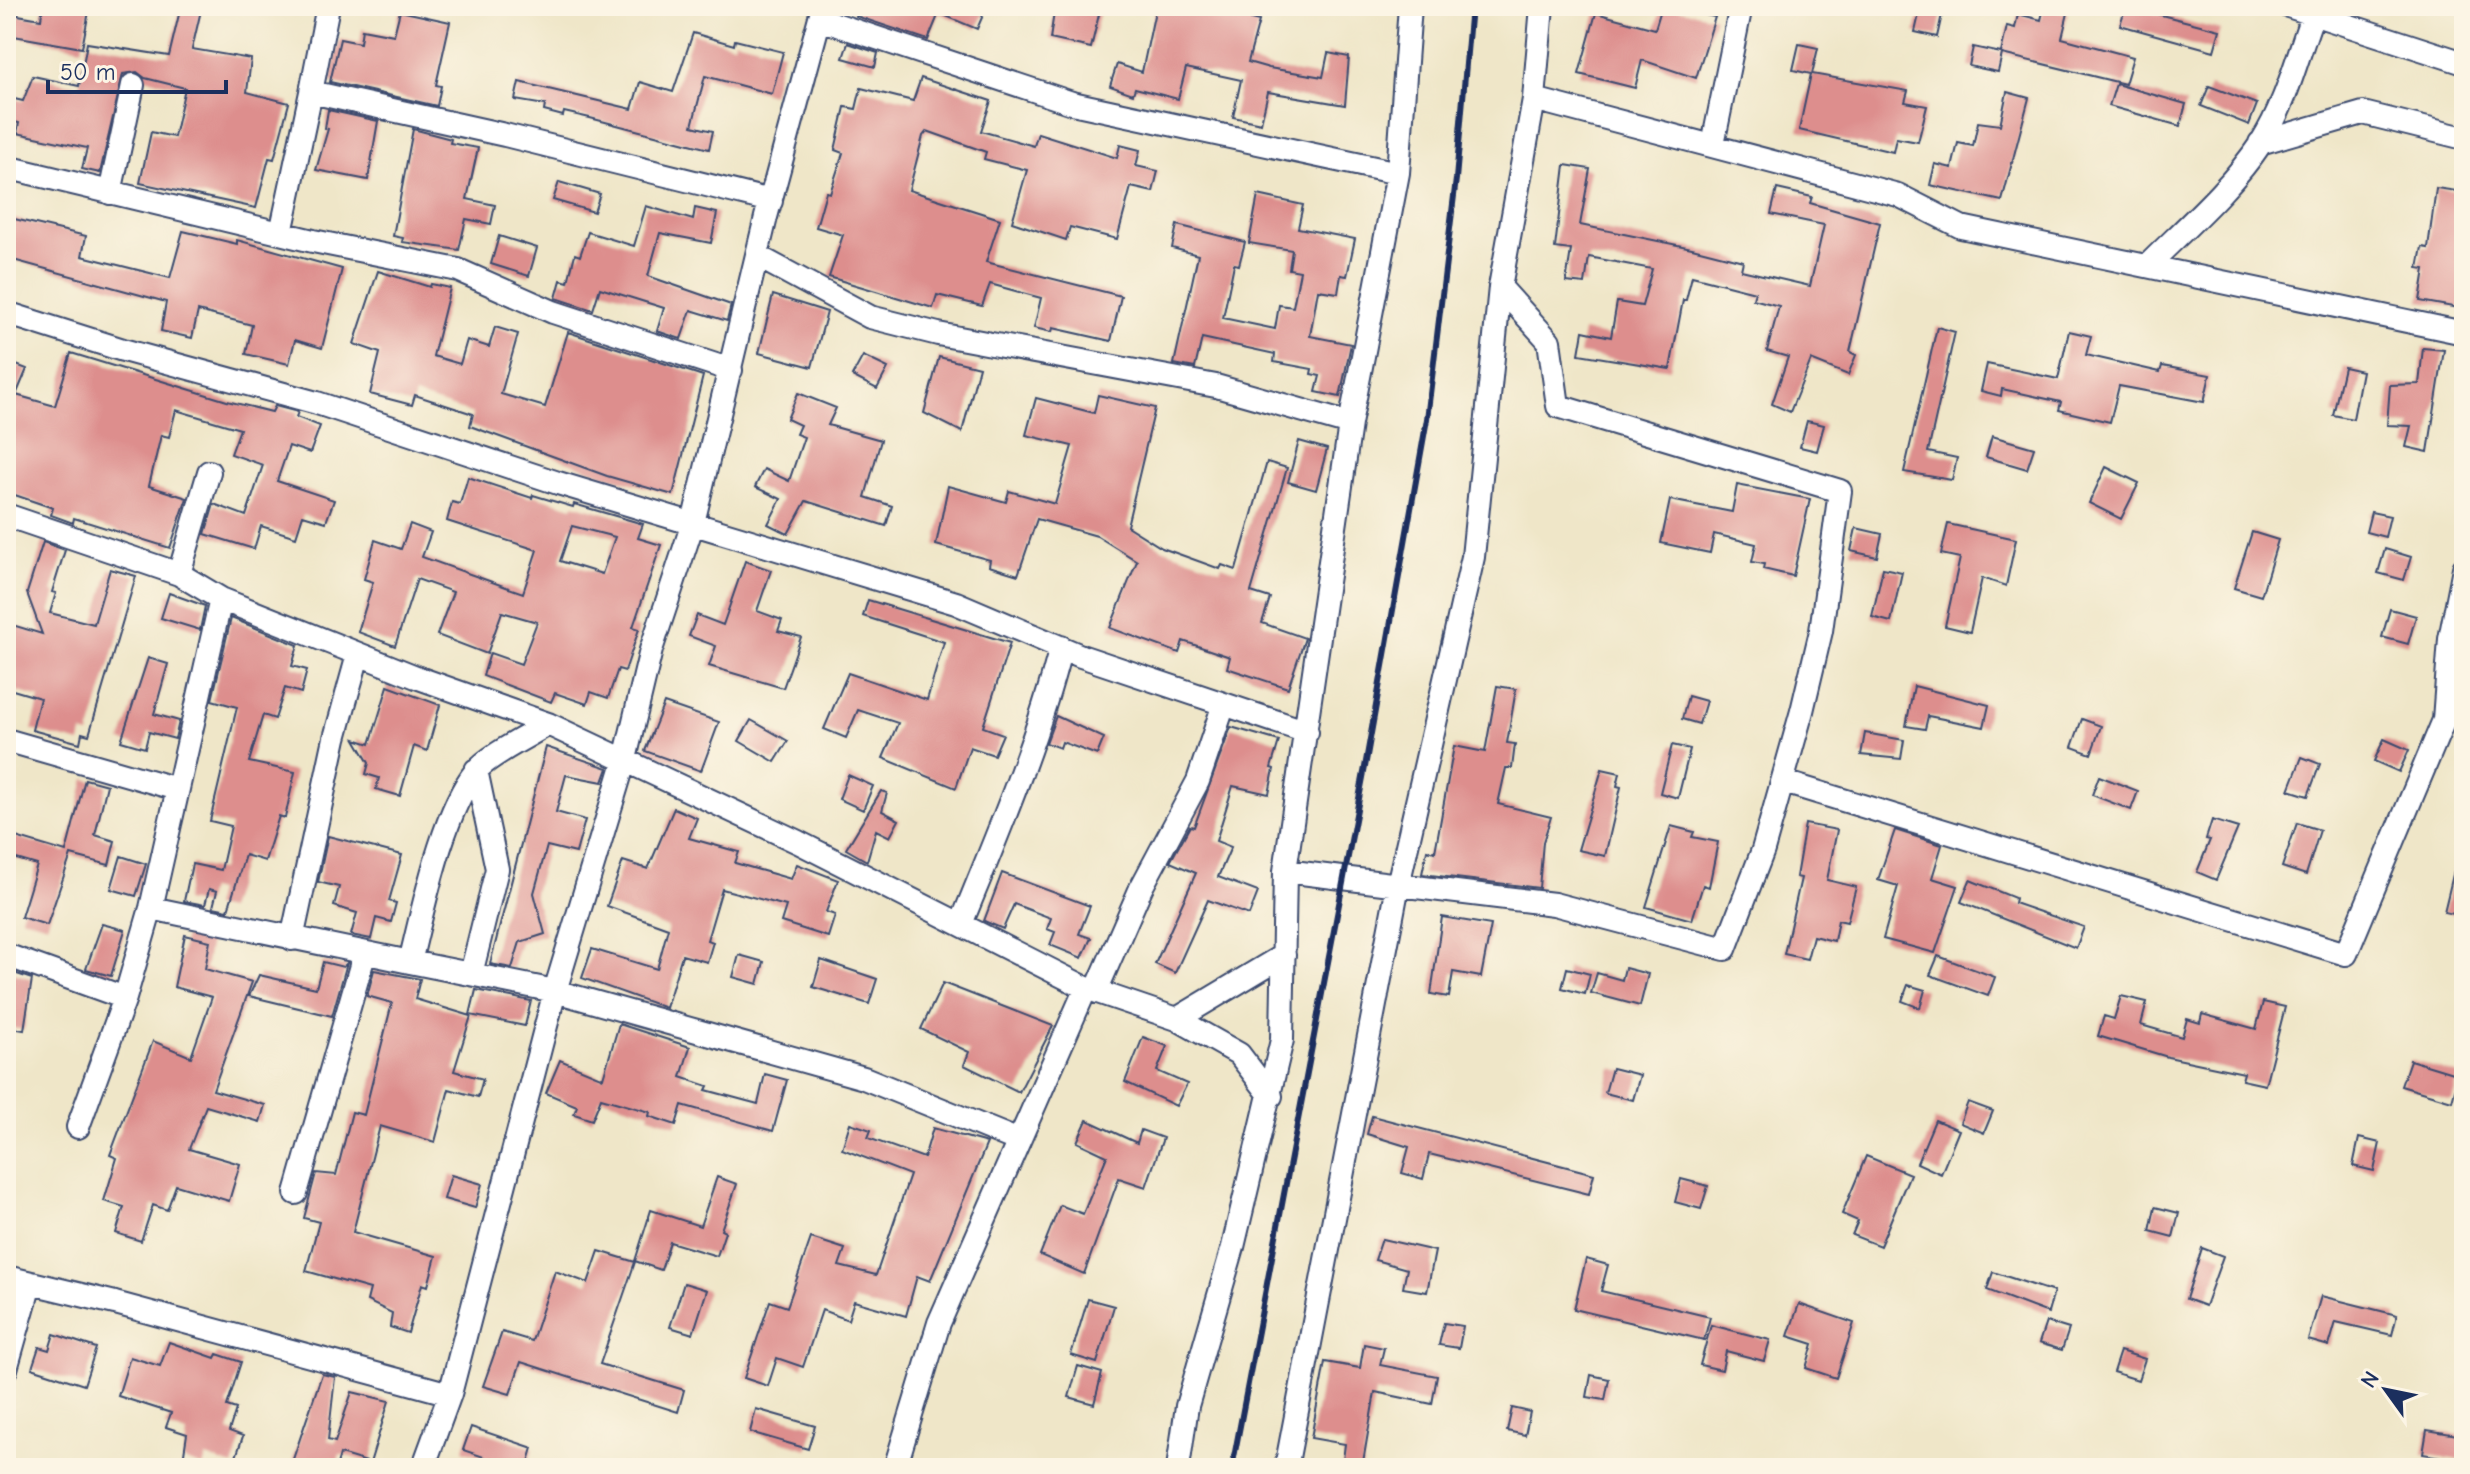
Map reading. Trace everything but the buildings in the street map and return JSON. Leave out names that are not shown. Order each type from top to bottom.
[{"type":"street","points":[[281,233],[328,6]]},
{"type":"street","points":[[1178,1468],[1187,1406],[1271,1096],[1282,1040],[1285,871],[1350,424],[1398,173],[1410,6]]},
{"type":"street","points":[[1286,1468],[1398,885],[1473,557],[1500,287],[1534,99],[1542,6]]},
{"type":"street","points":[[1713,144],[1741,6]]},
{"type":"street","points":[[2288,6],[2315,10],[2464,63]]},
{"type":"street","points":[[2148,265],[2201,213],[2260,143],[2289,86],[2315,10]]},
{"type":"street","points":[[423,1468],[450,1394],[555,991],[625,759],[651,650],[693,523],[757,256],[822,12],[1072,103],[1398,173]]},
{"type":"street","points":[[110,193],[133,85]]},
{"type":"street","points":[[311,92],[505,135],[771,201]]},
{"type":"street","points":[[1534,99],[1898,195],[1961,227],[2464,333]]},
{"type":"street","points":[[2260,143],[2363,113],[2464,138]]},
{"type":"street","points":[[6,167],[281,233],[458,270],[553,312],[731,370]]},
{"type":"street","points":[[757,256],[870,317],[952,337],[1216,386],[1350,424]]},
{"type":"street","points":[[1285,871],[1554,904],[1725,949],[1784,782],[1821,631],[1840,491],[1558,406],[1549,341],[1500,287]]},
{"type":"street","points":[[6,313],[123,350],[317,403],[558,483],[956,603],[1061,647],[1307,732]]},
{"type":"street","points":[[179,574],[209,472]]},
{"type":"street","points":[[6,515],[179,574],[221,599],[358,655],[548,724],[625,759],[1091,990],[1177,1019],[1239,1054],[1271,1096]]},
{"type":"street","points":[[1784,782],[2346,954],[2444,720],[2450,639],[2464,568]]},
{"type":"street","points":[[78,1127],[125,998],[151,908],[221,599]]},
{"type":"street","points":[[961,924],[1014,793],[1050,691],[1061,647]]},
{"type":"street","points":[[292,939],[335,738],[358,655]]},
{"type":"street","points":[[895,1468],[939,1323],[1019,1141],[1091,990],[1198,781],[1224,704]]},
{"type":"street","points":[[410,962],[430,883],[455,811],[476,770],[548,724]]},
{"type":"street","points":[[6,740],[177,789]]},
{"type":"street","points":[[471,974],[497,869],[476,770]]},
{"type":"street","points":[[151,908],[364,955],[555,991],[864,1078],[1019,1141]]},
{"type":"street","points":[[6,955],[125,998]]},
{"type":"street","points":[[296,1193],[364,955]]},
{"type":"street","points":[[1177,1019],[1284,955]]},
{"type":"street","points":[[6,1277],[115,1303],[450,1394]]},
{"type":"street","points":[[6,1369],[30,1284]]},
{"type":"railway","points":[[1232,1468],[1365,767],[1427,419],[1456,179],[1471,6]]}]
